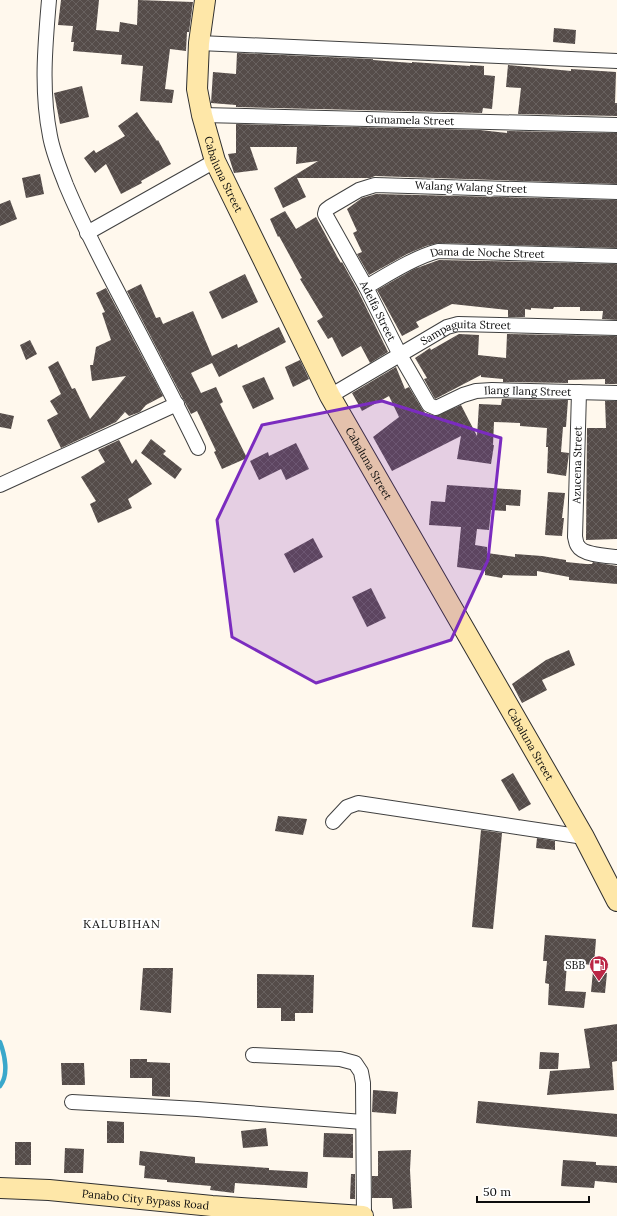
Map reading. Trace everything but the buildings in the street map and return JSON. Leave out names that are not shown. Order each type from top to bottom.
[{"type":"main road","name":"Cabaluna Street","points":[[205,0],[199,43],[197,89],[202,115],[215,161],[330,396],[584,837],[617,901]]},
{"type":"main road","name":"Panabo City Bypass Road","points":[[0,1188],[49,1190],[210,1211],[364,1216]]},
{"type":"street","points":[[49,0],[44,65],[46,115],[50,138],[59,167],[87,233],[177,404],[198,448]]},
{"type":"street","points":[[199,43],[617,61]]},
{"type":"street","name":"Gumamela Street","points":[[202,115],[617,125]]},
{"type":"street","points":[[87,233],[215,161]]},
{"type":"street","name":"Walang Walang Street","points":[[330,207],[359,190],[375,185],[617,192]]},
{"type":"street","name":"Adelfa Street","points":[[330,207],[326,210],[326,218],[366,287],[400,355],[429,405],[436,408],[440,406]]},
{"type":"street","name":"Dama de Noche Street","points":[[366,287],[420,258],[438,251],[617,256]]},
{"type":"street","name":"Sampaguita Street","points":[[330,396],[447,327],[458,324],[617,328]]},
{"type":"street","name":"Ilang Ilang Street","points":[[440,406],[463,395],[476,391],[492,390],[617,393]]},
{"type":"street","name":"Azucena Street","points":[[579,392],[575,537],[577,546],[581,550],[588,553],[617,557]]},
{"type":"street","points":[[0,485],[177,404]]},
{"type":"street","points":[[333,822],[348,807],[358,803],[584,837]]},
{"type":"street","points":[[253,1055],[340,1059],[355,1063],[361,1072],[363,1083],[364,1216]]},
{"type":"street","points":[[72,1102],[197,1109],[363,1122]]},
{"type":"highlighted area","points":[[382,401],[501,438],[488,560],[451,640],[316,683],[232,637],[217,520],[262,425]]},
{"type":"waterway","points":[[0,1042],[5,1059],[5,1071],[3,1081],[0,1086]]},
{"type":"place","name":"SBB","points":[[599,982]]},
{"type":"district","name":"KALUBIHAN","points":[[122,924]]}]
